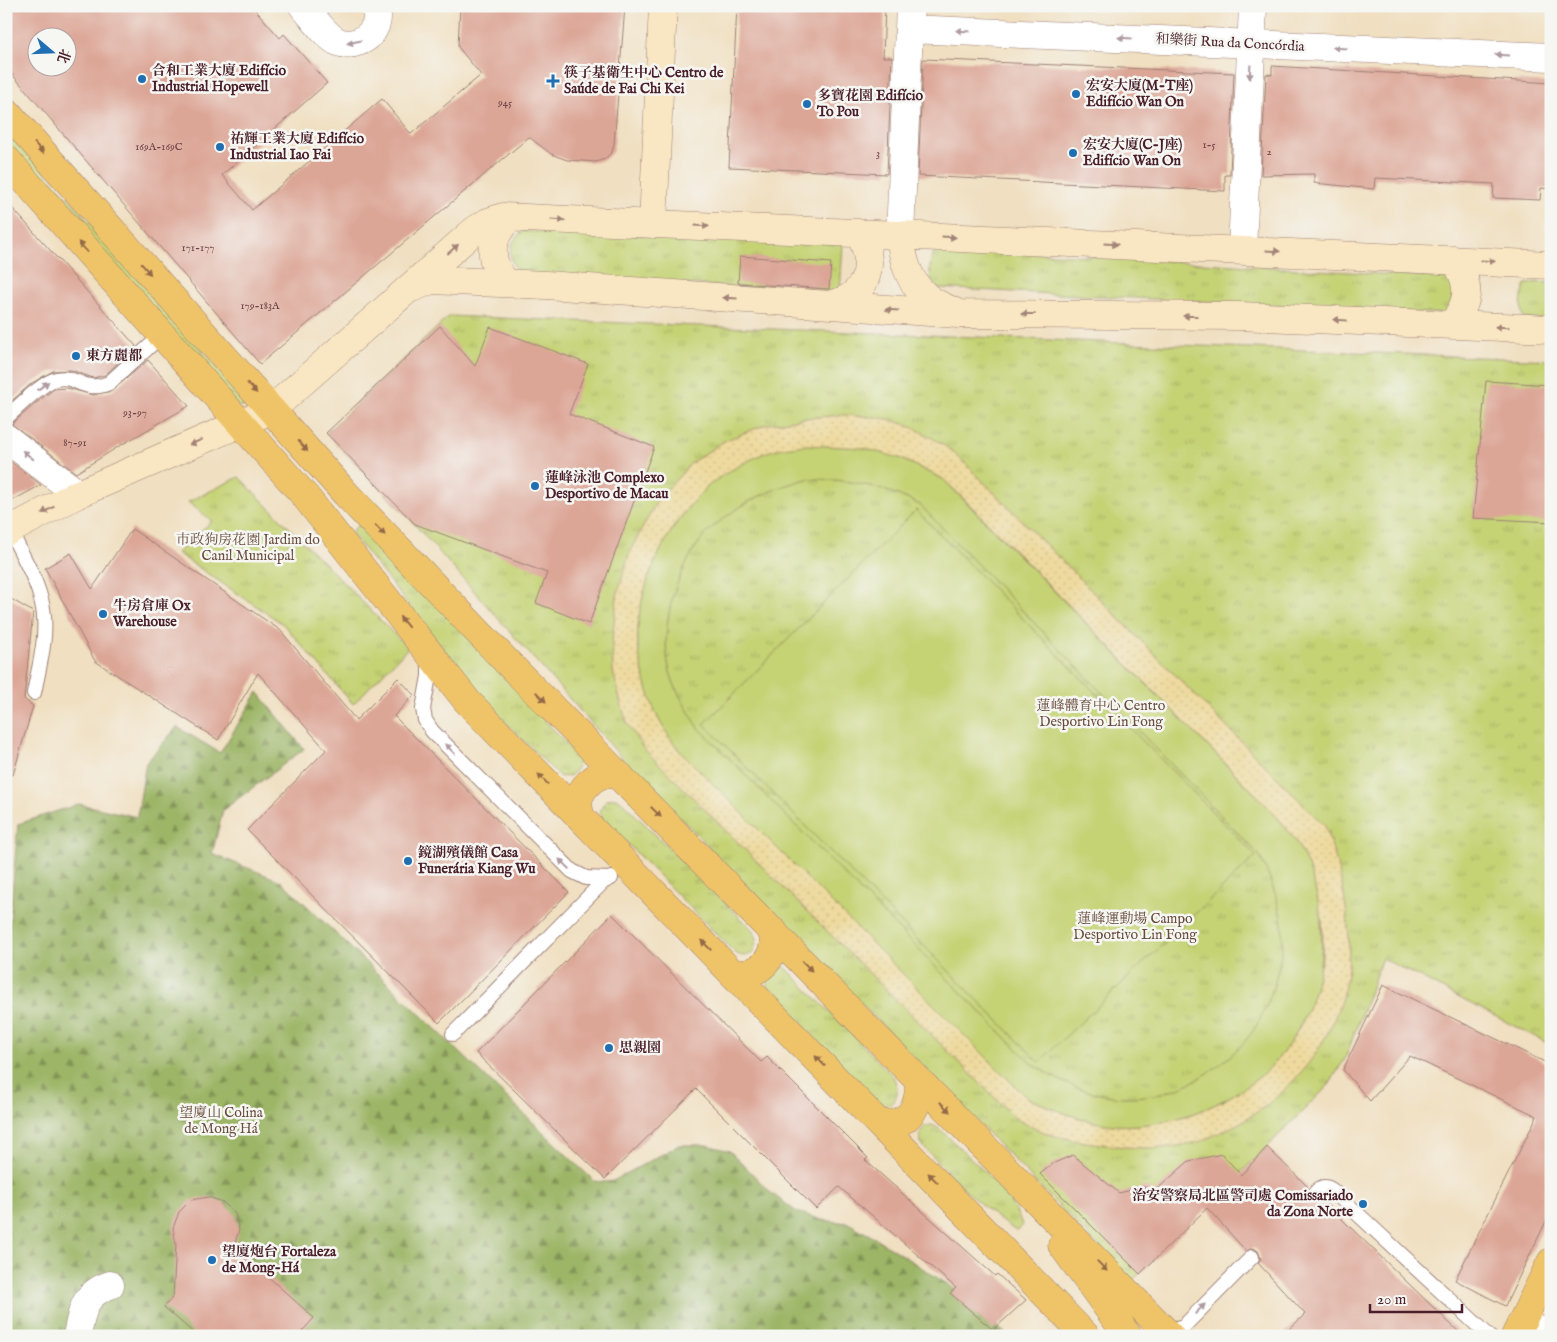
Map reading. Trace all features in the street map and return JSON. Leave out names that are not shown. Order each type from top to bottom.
[{"type":"main road","points":[[653,224],[663,6]]},
{"type":"main road","points":[[6,111],[346,494],[919,1082],[1007,1168],[1165,1330]]},
{"type":"main road","points":[[6,160],[305,496],[467,701],[1086,1336]]},
{"type":"main road","points":[[8,531],[78,494],[271,410],[475,230],[488,222],[503,217],[1551,264]]},
{"type":"main road","points":[[506,283],[497,272],[493,257],[494,243],[499,228],[509,218]]},
{"type":"main road","points":[[829,305],[842,302],[854,294],[863,283],[868,270],[868,256],[864,242],[858,233]]},
{"type":"main road","points":[[900,235],[903,260],[914,283],[932,301],[958,314]]},
{"type":"main road","points":[[1452,326],[1461,313],[1466,300],[1467,286],[1463,272],[1455,260]]},
{"type":"main road","points":[[404,292],[417,284],[432,280],[506,283],[958,314],[1239,316],[1551,329]]},
{"type":"main road","points":[[581,818],[578,803],[584,788],[599,776],[608,774],[620,776]]},
{"type":"main road","points":[[734,973],[747,974],[763,966],[774,947],[774,932]]},
{"type":"main road","points":[[880,1123],[897,1124],[909,1115],[918,1100],[919,1082]]},
{"type":"main road","points":[[1007,1168],[1127,1336]]},
{"type":"main road","points":[[966,1213],[1127,1336]]},
{"type":"main road","points":[[1518,1329],[1551,1262]]},
{"type":"street","points":[[303,6],[329,36],[337,42],[346,44],[364,40],[371,33],[376,25],[376,6]]},
{"type":"street","points":[[1242,250],[1253,6]]},
{"type":"street","points":[[900,235],[910,18]]},
{"type":"street","name":"和樂街 Rua da Concórdia","points":[[910,18],[1251,44],[1551,57]]},
{"type":"street","points":[[6,438],[78,494]]},
{"type":"street","points":[[77,1336],[85,1303],[100,1288],[110,1285]]},
{"type":"street","points":[[1518,1329],[1551,1335]]},
{"type":"lane","points":[[6,418],[46,383],[55,379],[75,380],[80,384],[90,387],[100,387],[109,383],[162,335]]},
{"type":"lane","points":[[8,531],[36,586],[43,609],[44,630],[34,693]]},
{"type":"lane","points":[[429,652],[429,676],[423,710],[425,720],[432,731],[572,871],[586,878],[608,879]]},
{"type":"lane","points":[[453,1034],[603,882],[615,876],[627,875],[640,879]]},
{"type":"lane","points":[[1314,1193],[1322,1187],[1328,1187],[1332,1190],[1489,1336]]},
{"type":"lane","points":[[1165,1330],[1184,1326],[1252,1257]]},
{"type":"green space","points":[[6,127],[247,401],[246,406],[236,406],[6,145]]},
{"type":"green space","points":[[523,231],[843,243],[840,292],[525,276],[514,266],[510,254],[513,242]]},
{"type":"green space","points":[[938,247],[1448,278],[1455,283],[1449,314],[937,288],[930,274],[930,268],[932,256]]},
{"type":"green space","points":[[1536,282],[1551,283],[1551,322],[1523,317],[1521,301],[1524,289],[1526,285]]},
{"type":"green space","name":"蓮峰體育中心 Centro Desportivo Lin Fong","points":[[449,316],[1551,360],[1551,1045],[1382,958],[1345,1059],[1327,1087],[1132,1281],[623,759],[409,518],[326,433]]},
{"type":"green space","points":[[806,445],[863,448],[899,458],[943,479],[1273,812],[1293,838],[1303,855],[1313,882],[1319,908],[1322,935],[1320,962],[1315,988],[1306,1014],[1293,1038],[1269,1069],[1252,1083],[1205,1109],[1169,1120],[1143,1125],[1105,1124],[1085,1120],[1026,1097],[679,750],[670,738],[658,717],[650,697],[638,645],[638,623],[642,601],[648,578],[657,556],[682,516],[696,498],[712,483],[737,467],[765,453]],"holes":[[[807,479],[852,482],[879,488],[920,505],[1259,855],[1273,887],[1281,922],[1282,945],[1278,970],[1270,996],[1253,1031],[1239,1048],[1215,1068],[1192,1082],[1169,1091],[1145,1096],[1121,1097],[1097,1093],[1074,1086],[1051,1075],[1029,1061],[699,728],[684,704],[672,678],[666,642],[671,603],[685,566],[694,549],[708,531],[739,508],[783,486]]]},
{"type":"green space","name":"巿政狗房花園 Jardim do Canil Municipal","points":[[239,477],[408,648],[353,704],[283,624],[177,553],[212,521],[188,502]]},
{"type":"green space","name":"蓮峰運動場 Campo Desportivo Lin Fong","points":[[916,510],[1256,856],[1039,1062],[704,724]]},
{"type":"green space","points":[[358,525],[372,531],[571,749],[579,760],[577,768],[570,776],[560,777],[488,705],[352,534]]},
{"type":"green space","name":"望廈山 Colina de Mong Há","points":[[258,692],[304,749],[223,810],[212,854],[281,881],[594,1181],[613,1181],[679,1145],[706,1145],[730,1151],[771,1193],[797,1212],[822,1220],[848,1223],[875,1238],[952,1287],[1008,1336],[6,1336],[6,945],[8,944],[18,824],[79,804],[137,817],[146,763],[177,727],[220,753]]},
{"type":"green space","points":[[616,798],[753,930],[757,939],[753,953],[744,956],[734,952],[603,819],[600,813],[603,804],[607,800]]},
{"type":"green space","points":[[782,966],[892,1075],[897,1086],[894,1101],[885,1105],[878,1104],[771,993],[767,982],[768,979],[777,967]]},
{"type":"green space","points":[[932,1125],[940,1129],[997,1185],[1015,1210],[1022,1224],[1020,1229],[1016,1231],[990,1212],[966,1191],[922,1145],[921,1132],[926,1126]]},
{"type":"sand","points":[[844,415],[890,420],[919,431],[955,453],[1325,826],[1345,899],[1349,938],[1347,975],[1341,1001],[1319,1049],[1285,1090],[1264,1107],[1242,1121],[1201,1141],[1172,1147],[1136,1148],[1077,1141],[1047,1133],[1015,1118],[643,748],[627,723],[613,671],[612,641],[617,596],[630,551],[657,501],[691,463],[724,441],[764,425],[805,418]],"holes":[[[899,458],[943,479],[1273,812],[1291,835],[1303,855],[1322,918],[1323,936],[1322,959],[1307,1011],[1294,1035],[1276,1061],[1250,1083],[1223,1101],[1189,1115],[1138,1125],[1078,1117],[1026,1097],[679,750],[642,666],[638,645],[639,616],[656,560],[674,526],[694,502]]]},
{"type":"building","points":[[6,6],[252,6],[280,38],[284,34],[327,83],[222,175],[252,210],[382,99],[411,134],[481,75],[458,47],[460,6],[625,6],[614,144],[612,152],[605,159],[596,162],[567,160],[551,154],[529,137],[260,364],[6,67]]},
{"type":"building","name":"多寶花園 Edifício To Pou","points":[[737,6],[885,6],[883,57],[892,57],[887,174],[729,167]]},
{"type":"building","points":[[923,59],[1234,73],[1230,175],[1225,175],[1225,191],[918,176]]},
{"type":"building","points":[[1272,66],[1551,83],[1551,189],[1541,188],[1540,200],[1493,198],[1494,184],[1375,178],[1374,189],[1314,183],[1314,174],[1261,175],[1266,74],[1272,75]]},
{"type":"building","name":"東方麗都","points":[[6,201],[136,346],[105,375],[93,378],[71,370],[53,371],[32,383],[6,406]]},
{"type":"building","points":[[740,256],[831,263],[829,289],[738,283]]},
{"type":"building","name":"蓮峰泳池 Complexo Desportivo de Macau","points":[[440,326],[475,366],[490,327],[588,364],[569,414],[654,447],[589,624],[536,603],[547,573],[415,524],[326,433]]},
{"type":"building","points":[[148,360],[189,406],[76,473],[12,424],[54,389],[67,388],[93,395],[112,391]]},
{"type":"building","points":[[1486,381],[1551,385],[1551,522],[1473,518]]},
{"type":"building","points":[[6,458],[41,485],[6,504]]},
{"type":"building","name":"鏡湖殯儀館 Casa Funerária Kiang Wu","points":[[132,529],[280,630],[356,720],[398,678],[414,695],[394,716],[569,892],[439,1023],[247,830],[326,750],[258,673],[218,740],[95,661],[45,568],[71,553],[92,589]]},
{"type":"building","points":[[6,596],[33,612],[24,699],[33,706],[13,775],[6,774]]},
{"type":"building","name":"思親園","points":[[612,914],[761,1062],[767,1057],[868,1158],[865,1160],[995,1276],[997,1274],[1026,1300],[993,1330],[950,1293],[956,1288],[839,1187],[816,1209],[696,1089],[605,1179],[476,1053]]},
{"type":"building","points":[[1383,985],[1551,1065],[1551,1211],[1505,1306],[1455,1280],[1537,1116],[1410,1056],[1370,1101],[1343,1070]]},
{"type":"building","points":[[1267,1147],[1308,1187],[1306,1192],[1309,1199],[1314,1202],[1321,1199],[1463,1336],[1282,1336],[1305,1314],[1258,1263],[1261,1259],[1258,1251],[1254,1248],[1246,1251],[1207,1208],[1140,1274],[1040,1174],[1054,1163],[1073,1155],[1119,1193],[1144,1187],[1155,1191],[1189,1161],[1222,1154],[1241,1175]]},
{"type":"building","name":"望廈炮台 Fortaleza de Mong-Há","points":[[208,1197],[223,1202],[235,1214],[239,1230],[234,1246],[314,1318],[298,1336],[197,1336],[164,1307],[173,1297],[176,1244],[173,1228],[179,1212],[191,1200]]},
{"type":"place","name":"合和工業大廈 Edifício Industrial Hopewell","points":[[142,79]]},
{"type":"place","name":"筷子基衛生中心 Centro de Saúde de Fai Chi Kei","points":[[553,81]]},
{"type":"place","name":"宏安大廈(M-T座) Edifício Wan On","points":[[1076,94]]},
{"type":"place","name":"多寶花園 Edifício To Pou","points":[[807,104]]},
{"type":"place","name":"祐輝工業大廈 Edifício Industrial Iao Fai","points":[[220,147]]},
{"type":"place","name":"宏安大廈(C-J座) Edifício Wan On","points":[[1073,153]]},
{"type":"place","name":"東方麗都","points":[[76,356]]},
{"type":"place","name":"蓮峰泳池 Complexo Desportivo de Macau","points":[[535,486]]},
{"type":"place","name":"牛房倉庫 Ox Warehouse","points":[[103,614]]},
{"type":"place","name":"鏡湖殯儀館 Casa Funerária Kiang Wu","points":[[408,861]]},
{"type":"place","name":"思親園","points":[[609,1048]]},
{"type":"place","name":"治安警察局北區警司處 Comissariado da Zona Norte","points":[[1363,1204]]},
{"type":"place","name":"望廈炮台 Fortaleza de Mong-Há","points":[[212,1260]]}]
